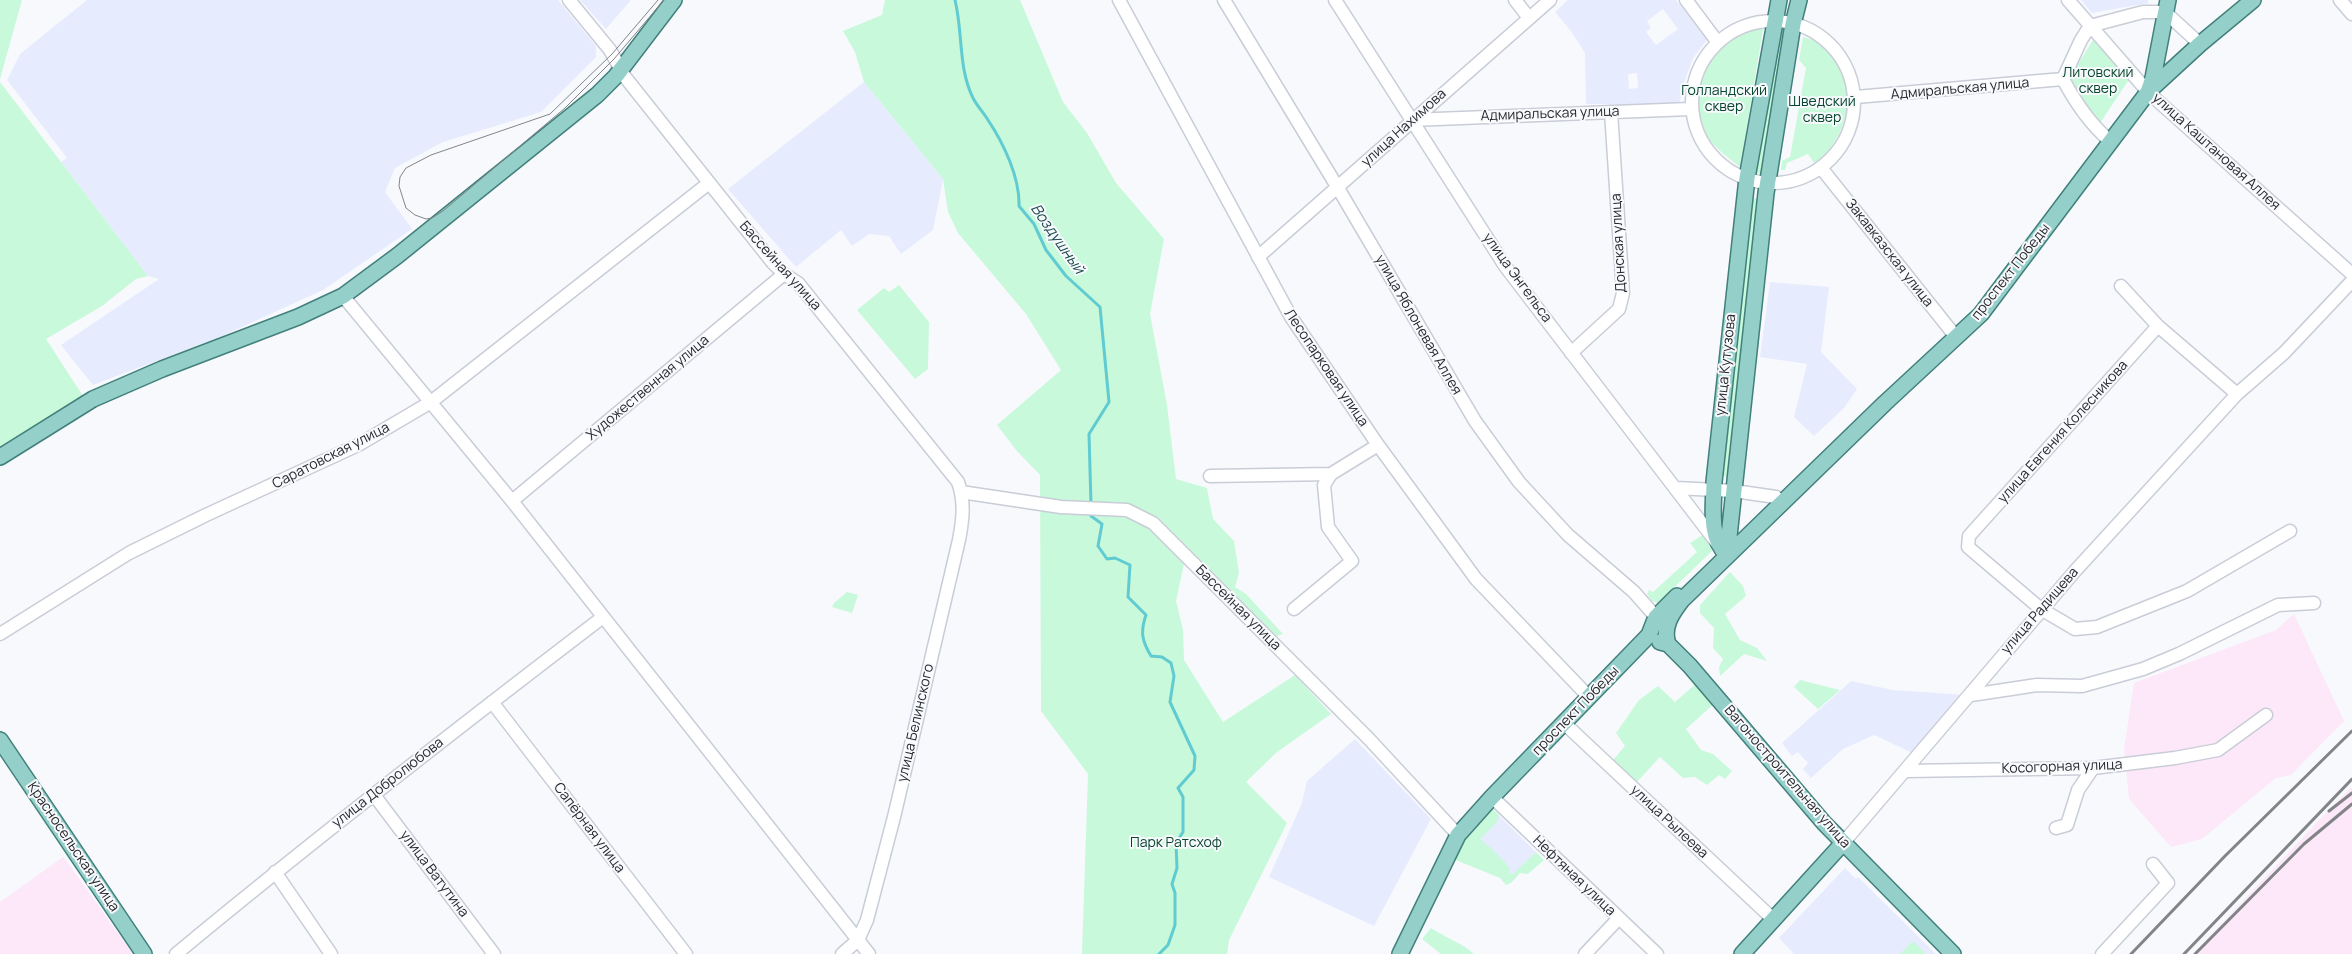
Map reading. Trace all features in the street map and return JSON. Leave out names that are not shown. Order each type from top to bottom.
[{"type":"main road","points":[[0,457],[93,399],[343,296],[597,95],[621,70],[674,0]]},
{"type":"main road","name":"улица Кутузова","points":[[1724,548],[1714,530],[1714,491],[1728,339],[1747,178],[1779,0]]},
{"type":"main road","name":"улица Кутузова","points":[[1724,548],[1734,491],[1768,183],[1793,24],[1799,0]]},
{"type":"main road","points":[[2148,92],[2200,44],[2253,0]]},
{"type":"main road","name":"проспект Победы","points":[[1400,954],[1458,835],[1492,797],[1565,724],[1649,635],[1656,617],[1724,548],[1981,314],[2148,92],[2153,78],[2166,6]]},
{"type":"main road","name":"проспект Победы","points":[[1668,644],[1665,633],[1672,613],[1724,548]]},
{"type":"main road","points":[[1635,649],[1650,642],[1668,644]]},
{"type":"main road","name":"Вагоностроительная улица","points":[[1668,644],[1690,666],[1824,823],[1953,954]]},
{"type":"main road","name":"Красносельская улица","points":[[0,740],[144,954]]},
{"type":"main road","name":"улица Радищева","points":[[1742,954],[1843,843]]},
{"type":"street","name":"Бассейная улица","points":[[569,0],[610,50],[621,70],[708,182],[784,274],[798,283],[959,487],[1061,507],[1127,510],[1153,523],[1369,739],[1458,835]]},
{"type":"street","name":"Лесопарковая улица","points":[[1119,0],[1291,317],[1378,445],[1476,579],[1589,697]]},
{"type":"street","name":"улица Яблоневая Аллея","points":[[1224,0],[1338,188],[1470,413],[1519,482],[1568,535],[1634,592],[1656,617]]},
{"type":"street","name":"улица Энгельса","points":[[1335,0],[1505,266],[1724,548]]},
{"type":"street","points":[[1515,0],[1529,18]]},
{"type":"street","name":"улица Нахимова","points":[[1258,257],[1338,188],[1411,120],[1550,0]]},
{"type":"street","points":[[1686,0],[1716,40]]},
{"type":"street","name":"улица Каштановая Аллея","points":[[2068,0],[2148,92],[2352,274]]},
{"type":"street","points":[[2340,0],[2352,14]]},
{"type":"street","points":[[2111,142],[2089,121],[2074,101],[2063,79],[2081,40],[2090,26],[2166,6],[2200,44]]},
{"type":"street","points":[[1774,20],[1793,24],[1824,37],[1850,73],[1856,98],[1853,121],[1842,146],[1822,168],[1788,182],[1768,183],[1747,178],[1721,163],[1705,144],[1696,128],[1690,109],[1692,92],[1699,66],[1716,40],[1748,24],[1774,20]]},
{"type":"street","name":"Адмиральская улица","points":[[1856,98],[2063,79]]},
{"type":"street","name":"Адмиральская улица","points":[[1411,120],[1690,109]]},
{"type":"street","name":"Донская улица","points":[[1571,353],[1619,309],[1623,294],[1611,112]]},
{"type":"street","name":"Закавказская улица","points":[[1822,168],[1956,337]]},
{"type":"street","name":"Саратовская улица","points":[[0,634],[129,553],[206,515],[358,445],[431,402],[708,182]]},
{"type":"street","name":"Художественная улица","points":[[512,501],[784,274]]},
{"type":"street","name":"улица Радищева","points":[[1843,843],[1971,695],[2041,609],[2237,394],[2284,353],[2352,281]]},
{"type":"street","points":[[2121,286],[2158,326],[2237,394]]},
{"type":"street","points":[[343,296],[512,501],[869,954]]},
{"type":"street","name":"улица Евгения Колесникова","points":[[2041,609],[1968,547],[1969,536],[2158,326]]},
{"type":"street","points":[[1294,609],[1352,561],[1328,527],[1324,485],[1331,474],[1378,445]]},
{"type":"street","points":[[1210,476],[1331,474]]},
{"type":"street","name":"улица Белинского","points":[[842,954],[858,940],[867,920],[894,817],[959,540],[963,501],[959,487]]},
{"type":"street","points":[[1677,488],[1734,491],[1781,498]]},
{"type":"street","points":[[2041,609],[2075,629],[2097,627],[2187,592],[2290,531]]},
{"type":"street","points":[[1971,695],[2036,685],[2082,686],[2143,669],[2179,654],[2278,604],[2314,603]]},
{"type":"street","name":"улица Добролюбова","points":[[176,954],[275,872],[603,617]]},
{"type":"street","name":"Сапёрная улица","points":[[492,702],[686,954]]},
{"type":"street","name":"Косогорная улица","points":[[1906,771],[2093,768],[2175,758],[2218,750],[2266,715]]},
{"type":"street","name":"улица Рылеева","points":[[1565,724],[1773,919]]},
{"type":"street","points":[[2056,828],[2067,824],[2078,790],[2093,768]]},
{"type":"street","name":"улица Ватутина","points":[[374,795],[494,954]]},
{"type":"street","name":"Нефтяная улица","points":[[1492,797],[1657,954]]},
{"type":"street","points":[[2102,954],[2168,883],[2153,864]]},
{"type":"street","points":[[275,872],[331,954]]},
{"type":"street","points":[[1585,954],[1619,918]]},
{"type":"shaded area","points":[[87,0],[558,0],[596,46],[596,57],[541,112],[443,142],[395,168],[385,192],[412,229],[323,290],[220,337],[93,385],[61,345],[159,279],[148,276],[61,162],[67,158],[7,80],[20,54]]},
{"type":"shaded area","points":[[580,0],[631,0],[606,29]]},
{"type":"shaded area","points":[[1568,0],[1676,0],[1707,40],[1693,58],[1679,105],[1586,104],[1585,53],[1571,31],[1555,12]],"holes":[[[1663,9],[1678,29],[1656,45],[1646,32],[1651,28],[1647,21]],[[1637,73],[1638,88],[1629,89],[1628,74]]]},
{"type":"shaded area","points":[[2081,0],[2148,0],[2148,3],[2092,13]]},
{"type":"shaded area","points":[[864,82],[943,179],[933,230],[901,254],[889,236],[869,234],[852,246],[841,230],[796,267],[728,189]]},
{"type":"shaded area","points":[[1770,282],[1829,287],[1821,352],[1857,389],[1844,408],[1814,436],[1794,417],[1807,364],[1760,357]]},
{"type":"shaded area","points":[[2294,614],[2344,721],[2291,775],[2276,778],[2202,839],[2171,847],[2129,799],[2124,749],[2134,683],[2276,630]]},
{"type":"shaded area","points":[[1851,681],[1893,690],[1965,695],[1915,754],[1874,735],[1843,749],[1811,778],[1803,769],[1808,763],[1798,752],[1792,756],[1782,743]]},
{"type":"shaded area","points":[[1355,739],[1431,819],[1374,926],[1269,877],[1302,803],[1307,781]]},
{"type":"shaded area","points":[[2352,787],[2352,954],[2193,954],[2341,797]]},
{"type":"shaded area","points":[[1489,806],[1536,852],[1513,875],[1463,863]]},
{"type":"shaded area","points":[[63,857],[133,954],[0,954],[0,902]]},
{"type":"shaded area","points":[[1845,868],[1856,879],[1858,877],[1936,954],[1794,954],[1779,938]]},
{"type":"green space","points":[[0,0],[22,0],[0,79]]},
{"type":"green space","name":"Парк Ратсхоф","points":[[885,0],[1020,0],[1063,102],[1087,133],[1116,183],[1164,239],[1150,314],[1167,405],[1176,479],[1207,488],[1213,519],[1234,541],[1239,573],[1235,587],[1246,594],[1283,634],[1274,637],[1185,559],[1176,601],[1183,630],[1184,660],[1223,722],[1295,675],[1331,714],[1277,752],[1246,782],[1287,823],[1229,940],[1227,954],[1082,954],[1088,774],[1041,711],[1040,475],[1017,451],[997,425],[1061,370],[1026,314],[958,233],[948,212],[943,179],[864,82],[855,52],[843,31],[882,15]]},
{"type":"green space","name":"Голландский сквер","points":[[1759,27],[1763,30],[1740,167],[1712,143],[1701,127],[1696,110],[1697,96],[1700,83],[1713,57],[1734,37]]},
{"type":"green space","points":[[1778,34],[1787,35],[1763,174],[1754,173]]},
{"type":"green space","name":"Шведский сквер","points":[[1803,37],[1821,44],[1840,68],[1847,87],[1847,111],[1838,136],[1823,156],[1814,163],[1808,154],[1787,163],[1785,170],[1781,170],[1782,161],[1790,157],[1806,68],[1799,60]]},
{"type":"green space","name":"Литовский сквер","points":[[2093,40],[2130,78],[2100,123],[2089,112],[2070,77]]},
{"type":"green space","points":[[0,82],[148,276],[136,279],[102,306],[46,339],[83,396],[0,448]]},
{"type":"green space","points":[[1751,198],[1760,199],[1730,477],[1721,476]]},
{"type":"green space","points":[[899,285],[929,322],[928,369],[915,379],[857,310],[884,288],[889,292]]},
{"type":"green space","points":[[1704,534],[1715,546],[1712,551],[1658,603],[1652,601],[1647,594],[1649,590],[1653,592],[1697,552],[1690,543]]},
{"type":"green space","points":[[1730,572],[1743,586],[1746,596],[1725,614],[1740,640],[1757,648],[1767,661],[1744,654],[1720,676],[1719,667],[1723,659],[1713,648],[1714,628],[1700,613],[1700,605]]},
{"type":"green space","points":[[847,592],[858,595],[852,613],[832,607]]},
{"type":"green space","points":[[1800,680],[1840,690],[1818,709],[1794,687]]},
{"type":"green space","points":[[1698,682],[1716,702],[1686,729],[1701,750],[1713,754],[1732,771],[1725,779],[1719,775],[1707,785],[1695,777],[1683,778],[1660,757],[1634,785],[1613,760],[1625,746],[1616,733],[1639,700],[1658,686],[1675,702]]},
{"type":"green space","points":[[1489,806],[1499,815],[1497,822],[1480,839],[1510,868],[1509,873],[1513,874],[1536,852],[1544,860],[1528,874],[1520,873],[1511,883],[1506,885],[1500,878],[1451,858],[1463,835]]},
{"type":"green space","points":[[1431,928],[1474,954],[1441,954],[1422,939]]},
{"type":"green space","points":[[1913,941],[1926,954],[1900,954]]},
{"type":"waterway","name":"Воздушный","points":[[955,0],[968,86],[975,101],[1000,140],[1010,162],[1017,184],[1019,206],[1034,224],[1046,250],[1066,276],[1100,307],[1109,402],[1089,434],[1091,505]]},
{"type":"waterway","name":"Воздушный","points":[[1091,511],[1091,516],[1102,524],[1098,546],[1107,559],[1115,558],[1130,565],[1128,597],[1146,615],[1143,636],[1151,656],[1162,657],[1171,663],[1174,676],[1170,702],[1195,756],[1194,770],[1178,788],[1183,797],[1183,832],[1176,843],[1177,868],[1172,884],[1175,893],[1175,925],[1168,945],[1159,954]]},
{"type":"tram line","points":[[658,0],[612,54],[550,114],[431,155],[406,168],[400,177],[399,186],[406,208],[415,215],[426,219],[432,218],[443,211],[565,108],[614,59],[664,0]]},
{"type":"railway","points":[[2131,954],[2225,856],[2352,731]]},
{"type":"railway","points":[[2184,954],[2352,779]]},
{"type":"railway","points":[[2329,811],[2352,793]]},
{"type":"railway","points":[[2195,954],[2304,844],[2352,804]]}]
